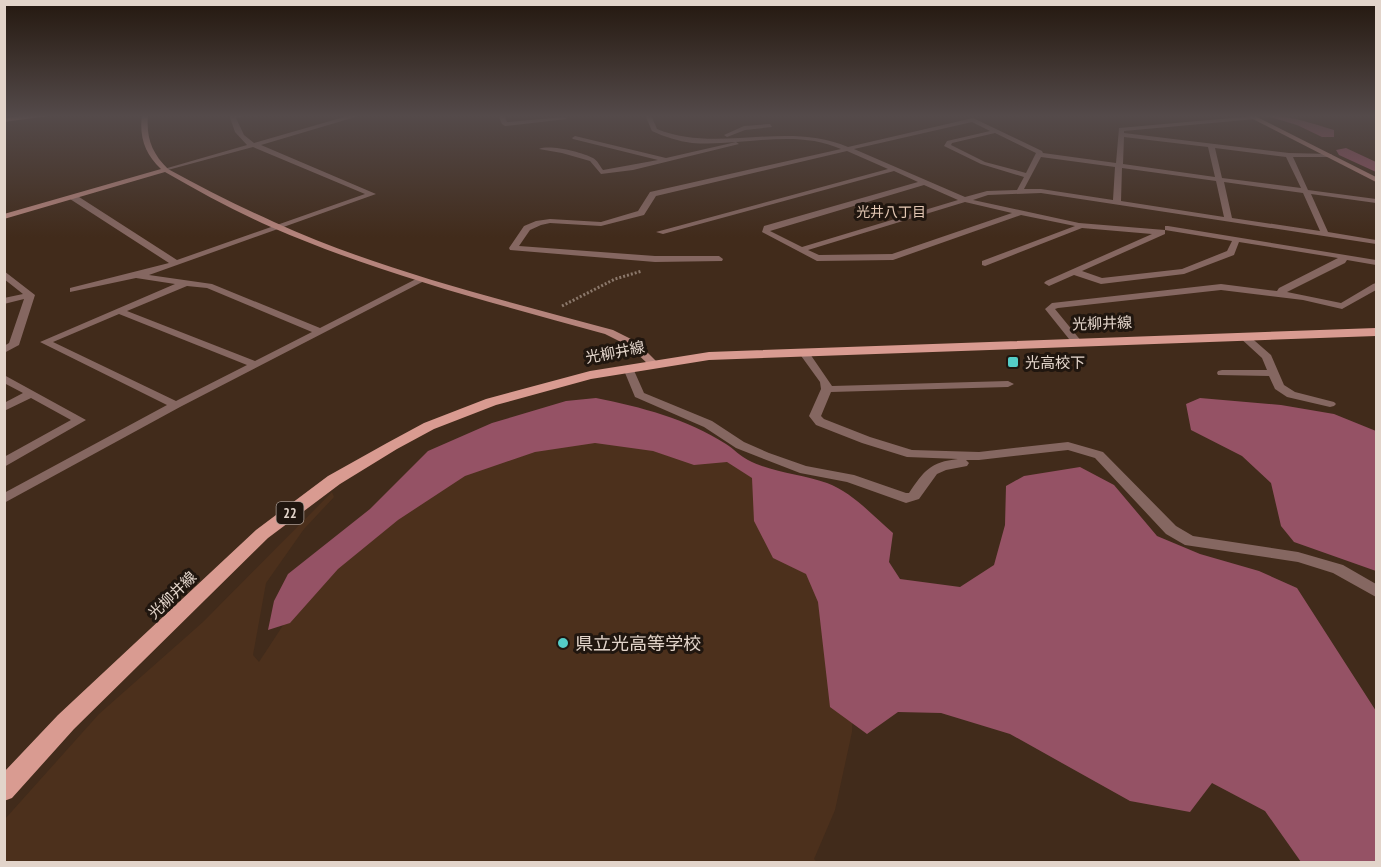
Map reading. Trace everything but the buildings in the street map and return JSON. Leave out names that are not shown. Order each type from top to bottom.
[{"type":"main road","name":"光柳井線","points":[[4,790],[66,722],[246,549],[334,480],[392,446],[458,414],[531,389],[653,363],[709,356],[1377,332]]},
{"type":"street","points":[[152,155],[166,170],[278,227],[340,254],[421,280],[609,332],[633,344],[653,363]]},
{"type":"street","points":[[4,217],[219,155]]},
{"type":"street","points":[[73,290],[138,276],[372,194],[282,155]]},
{"type":"street","points":[[577,155],[592,160],[601,172],[685,155]]},
{"type":"street","points":[[647,155],[666,160]]},
{"type":"street","points":[[719,259],[655,259],[513,248],[527,228],[538,223],[550,221],[601,225],[641,213],[653,194],[819,155]]},
{"type":"street","points":[[862,155],[965,200],[1079,225],[1165,230],[1377,262]]},
{"type":"street","points":[[967,155],[983,163],[1028,176]]},
{"type":"street","points":[[1020,190],[1040,155]]},
{"type":"street","points":[[1043,155],[1377,201]]},
{"type":"street","points":[[1117,203],[1120,155]]},
{"type":"street","points":[[1214,155],[1229,220]]},
{"type":"street","points":[[1289,155],[1308,192],[1325,234]]},
{"type":"street","points":[[1330,155],[1377,180]]},
{"type":"street","points":[[660,232],[894,169]]},
{"type":"street","points":[[926,182],[767,228],[766,232],[817,258],[893,257],[1021,212]]},
{"type":"street","points":[[800,250],[987,193],[1020,190],[1377,242]]},
{"type":"street","points":[[73,197],[175,264]]},
{"type":"street","points":[[1049,283],[1160,235],[1180,216],[1180,213]]},
{"type":"street","points":[[985,263],[1078,228],[1079,225]]},
{"type":"street","points":[[1076,272],[1101,281],[1184,271],[1231,253],[1236,240]]},
{"type":"street","points":[[1282,295],[1282,290],[1342,261],[1343,256]]},
{"type":"street","points":[[4,274],[30,295]]},
{"type":"street","points":[[138,276],[209,286],[319,332]]},
{"type":"street","points":[[4,500],[176,405],[421,280]]},
{"type":"street","points":[[176,405],[45,342],[185,283]]},
{"type":"street","points":[[1077,342],[1050,309],[1055,305],[1221,287],[1342,306],[1377,286]]},
{"type":"street","points":[[4,301],[30,295]]},
{"type":"street","points":[[4,350],[14,345],[30,295]]},
{"type":"street","points":[[119,311],[254,364]]},
{"type":"street","points":[[1243,336],[1267,357],[1279,387],[1291,395],[1330,405]]},
{"type":"street","points":[[804,353],[825,382],[827,389],[815,416],[820,422],[866,440],[911,453],[979,456],[1068,446],[1086,450],[1099,455],[1171,530],[1190,541],[1298,556],[1338,569],[1377,591]]},
{"type":"street","points":[[628,368],[639,395],[708,424],[740,446],[804,470],[849,478],[906,498],[915,496],[932,470],[940,465],[975,462],[979,456]]},
{"type":"street","points":[[1222,373],[1272,373]]},
{"type":"street","points":[[4,378],[80,420],[4,463]]},
{"type":"street","points":[[827,389],[1008,384]]},
{"type":"street","points":[[4,408],[32,393]]},
{"type":"path","points":[[548,315],[615,279],[648,269],[655,259]]},
{"type":"shaded area","points":[[1340,155],[1362,155],[1376,162],[1376,172]]},
{"type":"shaded area","points":[[596,398],[630,405],[680,421],[711,435],[758,464],[827,483],[845,492],[893,533],[889,562],[900,579],[960,587],[994,565],[1005,525],[1006,486],[1024,476],[1080,467],[1114,485],[1157,536],[1200,554],[1259,571],[1297,588],[1376,711],[1376,862],[1301,862],[1265,811],[1212,783],[1190,812],[1130,801],[1010,734],[941,713],[898,712],[867,734],[830,707],[818,602],[806,574],[773,558],[754,521],[752,478],[727,462],[694,465],[653,451],[595,443],[535,452],[465,476],[398,520],[338,569],[290,623],[268,630],[274,601],[288,574],[370,509],[428,451],[492,423],[566,401]]},
{"type":"shaded area","points":[[1200,398],[1281,405],[1334,414],[1376,431],[1376,571],[1294,542],[1281,526],[1271,483],[1242,456],[1191,430],[1186,404]]},
{"type":"shaded area","name":"県立光高等学校","points":[[521,435],[690,435],[797,505],[855,631],[852,732],[835,810],[814,859],[817,862],[5,862],[5,819],[99,714],[203,622],[332,492],[334,497],[304,529],[266,583],[253,655],[259,662],[312,581],[367,522]]},
{"type":"place","name":"光高校下","points":[[1013,362]]},
{"type":"place","name":"県立光高等学校","points":[[563,643]]},
{"type":"district","name":"光井八丁目","points":[[891,212]]}]
